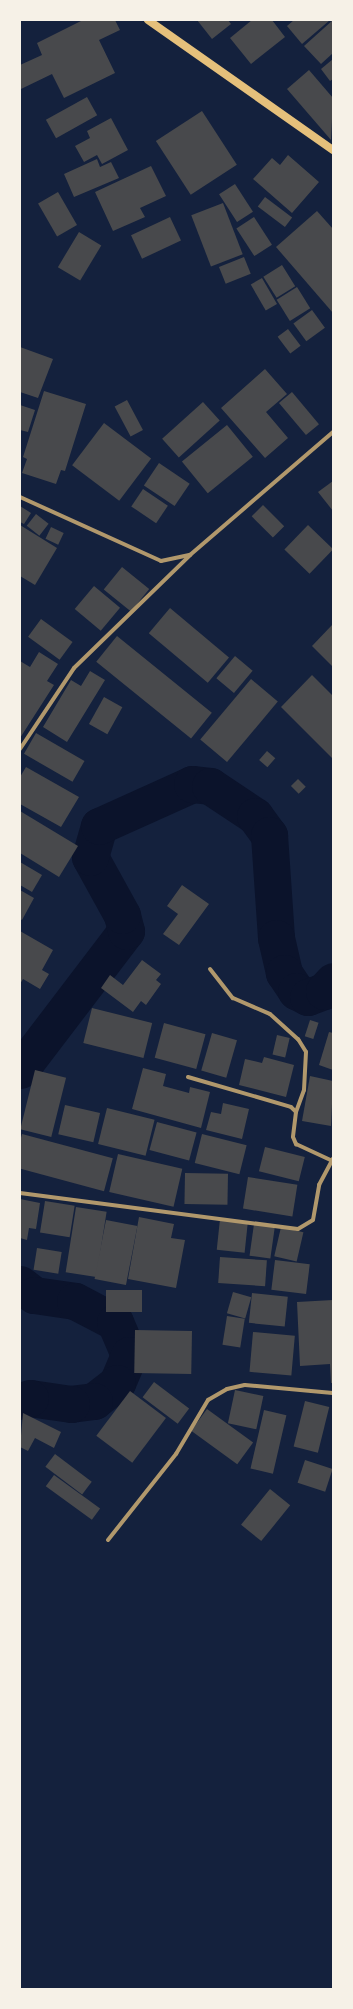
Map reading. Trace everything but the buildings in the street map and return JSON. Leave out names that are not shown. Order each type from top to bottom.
[{"type":"main road","points":[[148,20],[333,150]]},
{"type":"street","points":[[20,749],[74,668],[190,555],[333,432]]},
{"type":"street","points":[[20,497],[161,561],[190,555]]},
{"type":"street","points":[[20,1193],[298,1229],[313,1220],[319,1185],[332,1160],[296,1144],[293,1137],[296,1112],[304,1090],[306,1052],[298,1039],[270,1014],[232,998],[210,969]]},
{"type":"street","points":[[188,1077],[296,1112]]},
{"type":"street","points":[[108,1540],[176,1454],[190,1428],[208,1400],[227,1389],[245,1385],[333,1393]]},
{"type":"waterway","points":[[20,1070],[126,931],[122,915],[90,857],[99,826],[192,784],[210,786],[255,816],[269,835],[276,938],[284,973],[296,991],[308,997],[324,991],[333,981]]},
{"type":"waterway","points":[[20,1284],[34,1295],[75,1301],[115,1322],[129,1355],[117,1383],[94,1401],[71,1404],[30,1398],[20,1401]]}]
